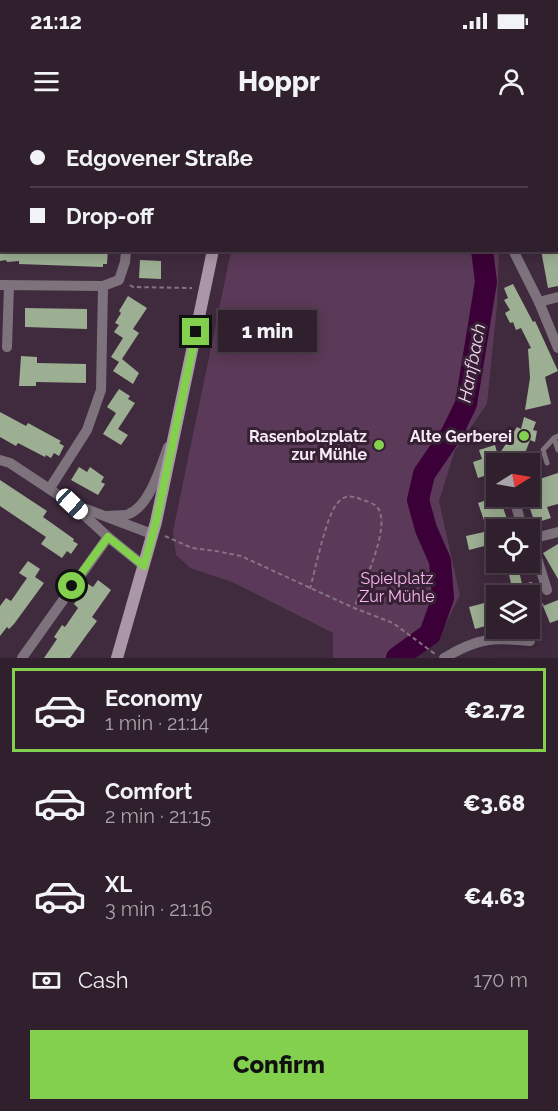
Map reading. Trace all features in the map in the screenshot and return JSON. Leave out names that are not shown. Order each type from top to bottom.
[{"type":"main road","points":[[117,658],[144,566],[159,535],[178,419],[213,252]]},
{"type":"street","points":[[7,347],[5,285],[103,286],[119,280],[126,252]]},
{"type":"street","points":[[514,252],[539,302],[558,348]]},
{"type":"street","points":[[50,488],[87,430],[101,390],[103,286]]},
{"type":"street","points":[[539,302],[558,297]]},
{"type":"street","points":[[106,516],[127,515],[135,510],[152,489],[178,419]]},
{"type":"street","points":[[0,460],[10,463],[72,504],[144,566]]},
{"type":"street","points":[[72,504],[159,535]]},
{"type":"street","points":[[540,533],[558,532]]},
{"type":"street","points":[[22,658],[108,537]]},
{"type":"street","points":[[540,568],[547,590]]},
{"type":"street","points":[[439,656],[479,640],[500,638],[530,641]]},
{"type":"lane","points":[[556,437],[558,450]]},
{"type":"lane","points":[[548,463],[543,450],[556,437]]},
{"type":"path","points":[[119,280],[133,287],[180,287]]},
{"type":"path","points":[[310,589],[332,511],[343,498],[352,495],[371,503],[381,514],[378,545],[354,609]]},
{"type":"path","points":[[159,535],[192,548],[216,550],[241,556],[354,609],[393,623],[439,656]]},
{"type":"path","points":[[540,607],[549,598],[547,590]]},
{"type":"green space","name":"Spielplatz Zur Mühle","points":[[231,252],[499,252],[497,306],[487,404],[455,450],[439,501],[460,595],[438,639],[415,658],[333,658],[333,633],[232,582],[190,568],[176,555],[173,531]]},
{"type":"building","points":[[0,252],[108,252],[107,264],[103,264],[103,267],[19,264],[19,261],[0,261]]},
{"type":"building","points":[[541,252],[558,252],[558,286],[548,288]]},
{"type":"building","points":[[140,260],[161,261],[161,279],[139,278]]},
{"type":"building","points":[[513,284],[533,322],[535,321],[558,371],[545,377],[551,404],[525,410],[530,378],[528,349],[531,348],[521,328],[516,330],[513,322],[510,323],[505,313],[510,310],[504,300],[508,298],[504,288]]},
{"type":"building","points":[[128,296],[147,308],[133,329],[139,333],[122,359],[139,373],[133,384],[113,371],[119,362],[111,357],[123,338],[114,332],[119,325],[115,323]]},
{"type":"building","points":[[25,308],[87,309],[87,329],[25,327]]},
{"type":"building","points":[[21,356],[37,357],[37,363],[86,364],[86,383],[36,382],[36,386],[19,386]]},
{"type":"building","points":[[119,389],[130,396],[128,399],[135,403],[118,429],[128,435],[121,445],[103,434],[116,413],[107,407]]},
{"type":"building","points":[[0,412],[26,426],[28,423],[61,441],[59,443],[64,446],[59,456],[54,453],[51,458],[46,455],[45,457],[18,443],[16,446],[0,437]]},
{"type":"building","points":[[524,417],[536,422],[533,430],[537,431],[535,442],[530,440],[525,453],[500,453],[517,427],[521,429]]},
{"type":"building","points":[[495,445],[497,453],[486,453],[486,475],[478,478],[473,462],[482,459],[479,450]]},
{"type":"building","points":[[79,467],[87,472],[90,467],[104,477],[101,482],[105,484],[98,495],[71,480]]},
{"type":"building","points":[[558,473],[558,504],[547,507],[551,518],[540,521],[540,519],[534,519],[529,507],[540,507],[540,479]]},
{"type":"building","points":[[0,480],[47,511],[43,517],[74,539],[73,541],[78,544],[71,554],[67,551],[62,558],[41,544],[46,537],[0,506]]},
{"type":"building","points":[[486,500],[486,507],[503,507],[507,519],[486,519],[486,526],[478,503]]},
{"type":"building","points":[[486,532],[486,546],[469,550],[466,536]]},
{"type":"building","points":[[558,544],[558,579],[543,553]]},
{"type":"building","points":[[28,561],[40,569],[35,577],[44,583],[14,624],[9,629],[7,627],[0,636],[0,606],[6,598],[11,601],[27,578],[19,573]]},
{"type":"building","points":[[509,573],[520,573],[522,584],[532,582],[533,585],[511,585]]},
{"type":"building","points":[[98,580],[111,590],[92,617],[97,621],[70,658],[44,658],[57,639],[54,637],[62,625],[65,627],[78,608],[74,604],[77,600],[75,598],[82,587],[85,589],[88,584],[93,587]]},
{"type":"building","points":[[558,600],[558,620],[550,623],[543,606]]},
{"type":"building","points":[[486,603],[486,626],[475,629],[469,607]]},
{"type":"waterway","name":"Hanfbach","points":[[397,658],[430,634],[443,598],[440,561],[426,529],[418,500],[424,474],[452,433],[466,404],[486,282],[482,252]]},
{"type":"place","name":"Alte Gerberei","points":[[524,436]]},
{"type":"place","name":"Rasenbolzplatz zur Mühle","points":[[379,445]]},
{"type":"route","points":[[72,586],[108,537],[144,566],[156,522],[196,332]]}]
